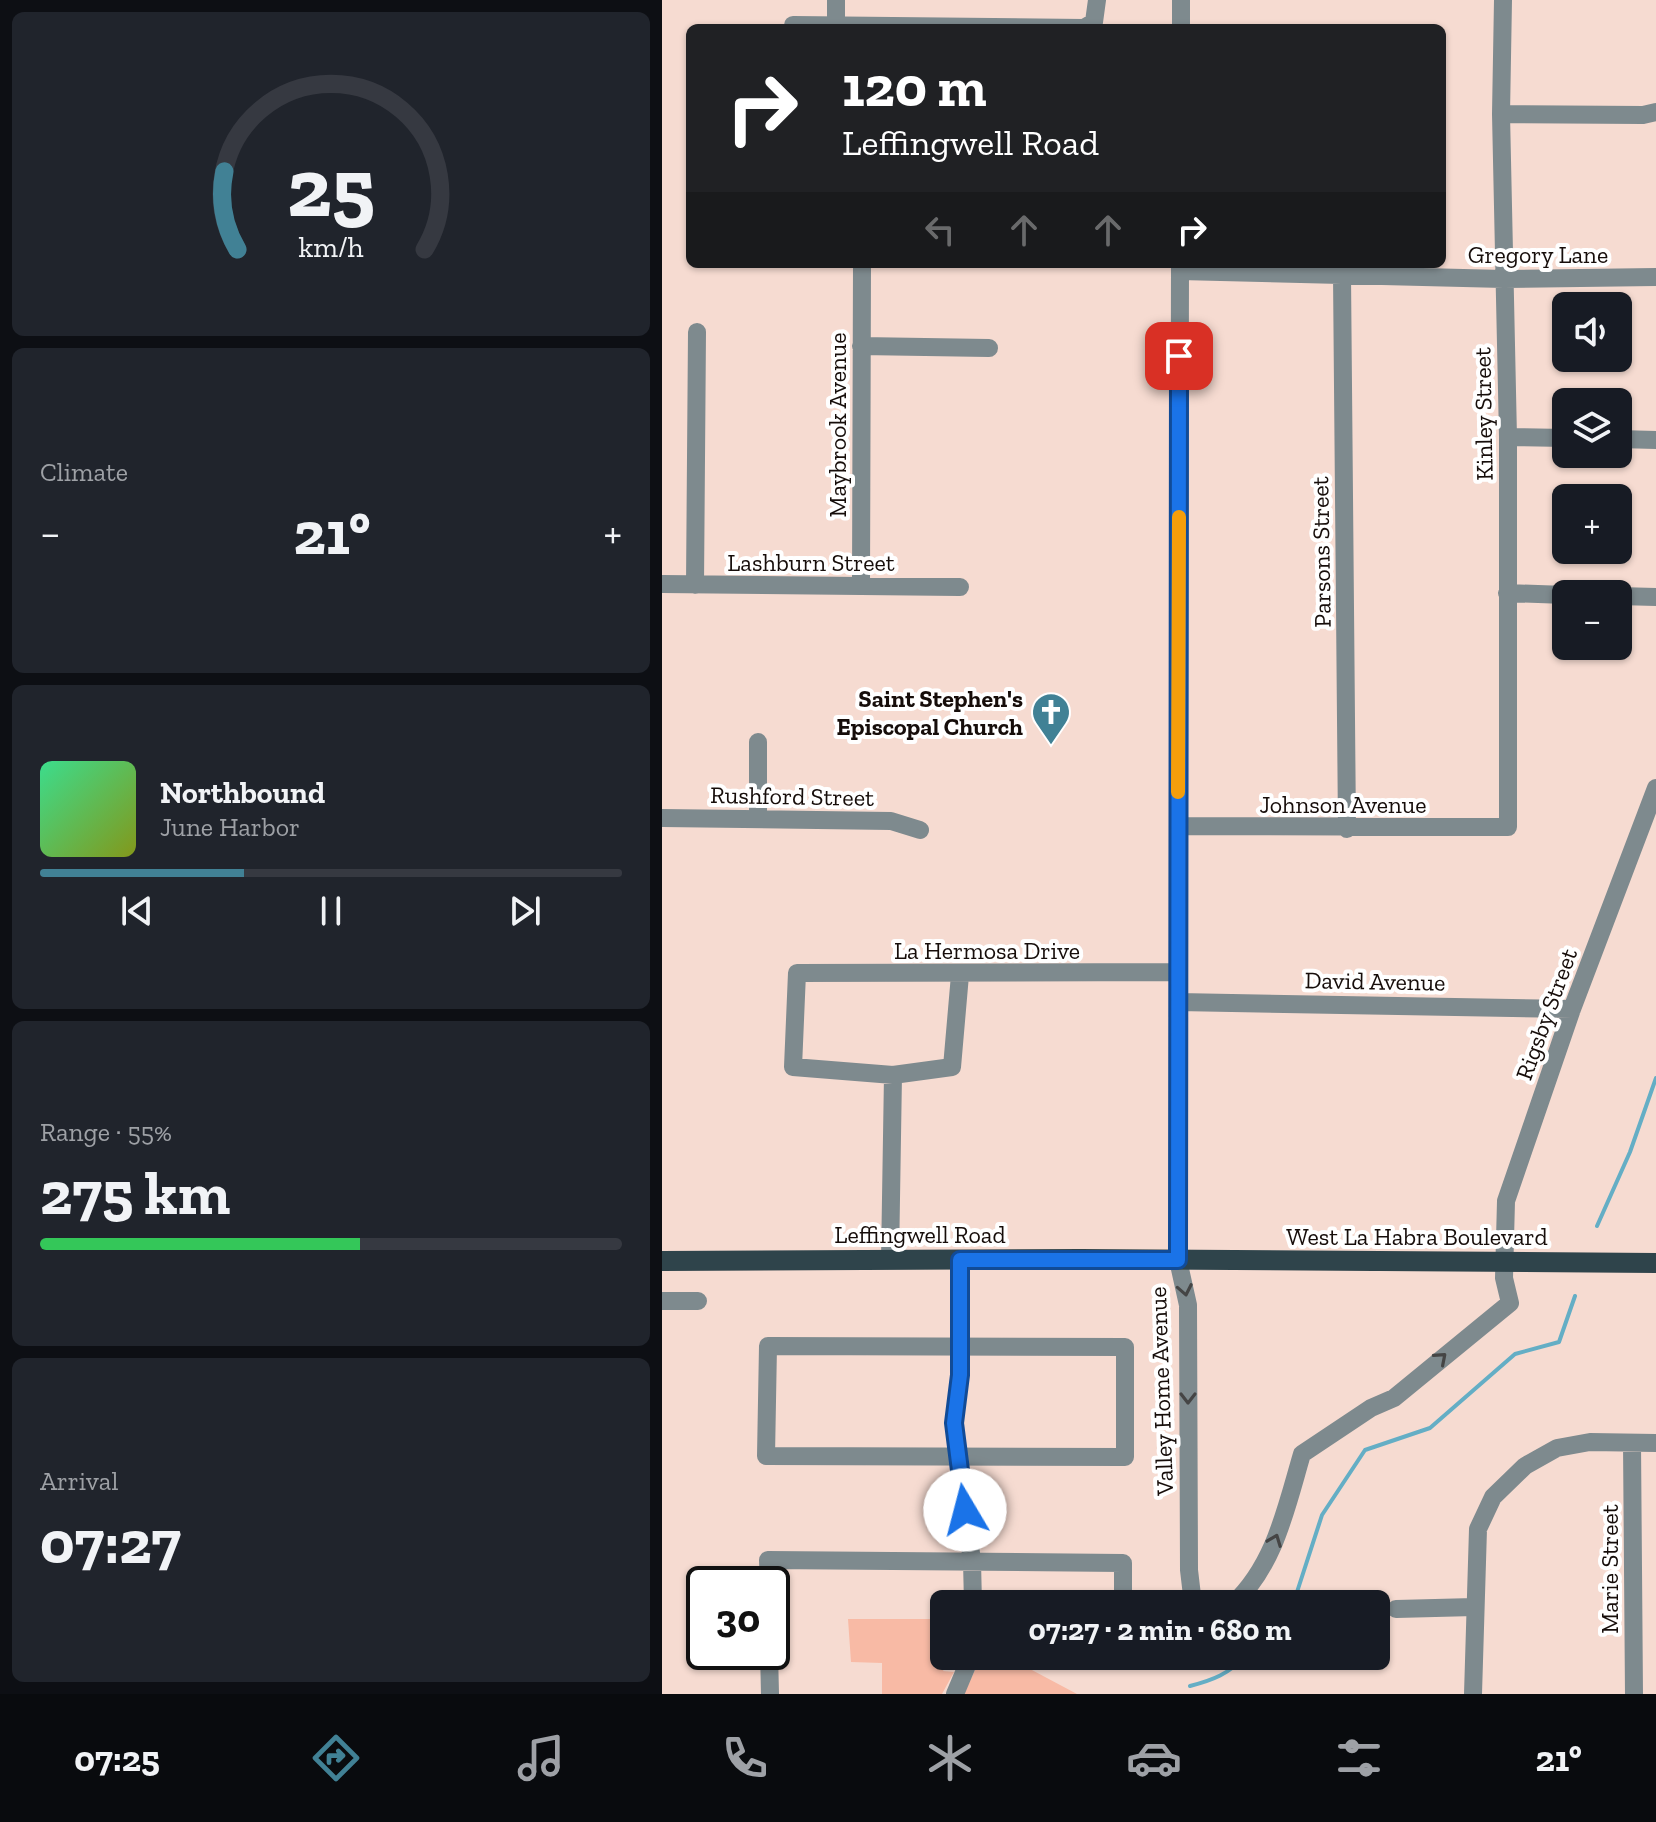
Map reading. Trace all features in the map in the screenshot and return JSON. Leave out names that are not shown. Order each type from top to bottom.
[{"type":"main road","name":"Leffingwell Road","points":[[662,1261],[1178,1260]]},
{"type":"main road","name":"West La Habra Boulevard","points":[[1178,1260],[1656,1263]]},
{"type":"street","points":[[836,0],[836,24]]},
{"type":"street","points":[[1091,24],[1094,22],[1097,0]]},
{"type":"street","points":[[1181,0],[1181,24]]},
{"type":"street","name":"Kinley Street","points":[[1503,0],[1501,114],[1508,437],[1508,827]]},
{"type":"street","points":[[1501,114],[1643,115],[1656,112]]},
{"type":"street","name":"Maybrook Avenue","points":[[861,585],[862,268]]},
{"type":"street","name":"Valley Home Avenue","points":[[1180,268],[1178,1260],[1188,1305],[1191,1590]]},
{"type":"street","name":"Gregory Lane","points":[[1200,268],[1504,279],[1656,277]]},
{"type":"street","name":"Parsons Street","points":[[1342,275],[1347,829]]},
{"type":"street","points":[[695,585],[697,332]]},
{"type":"street","points":[[861,346],[989,348]]},
{"type":"street","points":[[1508,437],[1552,438]]},
{"type":"street","points":[[1632,439],[1656,440]]},
{"type":"street","name":"Lashburn Street","points":[[662,584],[960,587]]},
{"type":"street","points":[[1507,593],[1552,595]]},
{"type":"street","points":[[1632,596],[1656,597]]},
{"type":"street","points":[[758,742],[758,818]]},
{"type":"street","name":"Rigsby Street","points":[[1504,1262],[1506,1201],[1572,1009],[1656,788]]},
{"type":"street","name":"Rushford Street","points":[[662,818],[891,821],[920,830]]},
{"type":"street","name":"Johnson Avenue","points":[[1179,826],[1347,829],[1508,827]]},
{"type":"street","name":"La Hermosa Drive","points":[[893,1075],[793,1067],[797,973],[960,975],[1178,972]]},
{"type":"street","points":[[890,1260],[893,1075],[952,1067],[960,975]]},
{"type":"street","name":"David Avenue","points":[[1178,1002],[1572,1009]]},
{"type":"street","points":[[960,1260],[960,1346],[954,1423],[972,1561],[973,1590]]},
{"type":"street","points":[[1248,1590],[1275,1544],[1302,1454],[1371,1408],[1394,1398],[1462,1339],[1501,1312],[1511,1299],[1504,1262]]},
{"type":"street","points":[[662,1301],[698,1301]]},
{"type":"street","points":[[768,1346],[960,1346],[1125,1347],[1125,1457],[766,1456],[768,1346]]},
{"type":"street","points":[[1473,1694],[1478,1529],[1493,1497],[1525,1466],[1557,1448],[1590,1442],[1656,1443]]},
{"type":"street","name":"Marie Street","points":[[1632,1443],[1634,1694]]},
{"type":"street","points":[[768,1566],[768,1560],[1123,1563],[1123,1590]]},
{"type":"street","points":[[1396,1609],[1474,1607]]},
{"type":"street","points":[[769,1670],[770,1694]]},
{"type":"street","points":[[955,1694],[965,1670]]},
{"type":"shaded area","points":[[848,1619],[930,1619],[930,1670],[954,1672],[942,1694],[882,1694],[882,1663],[851,1662]]},
{"type":"shaded area","points":[[975,1670],[1032,1670],[1077,1694],[964,1694]]},
{"type":"waterway","points":[[1597,1226],[1630,1152],[1656,1078]]},
{"type":"waterway","points":[[1298,1590],[1322,1515],[1365,1450],[1430,1428],[1515,1354],[1559,1342],[1575,1296]]},
{"type":"waterway","points":[[1190,1686],[1229,1670]]},
{"type":"slow traffic","points":[[1178,792],[1179,517]]},
{"type":"place","name":"Saint Stephen's Episcopal Church","points":[[1051,746]]},
{"type":"route","points":[[965,1510],[954,1423],[960,1375],[960,1260],[1178,1260],[1179,356]]}]
